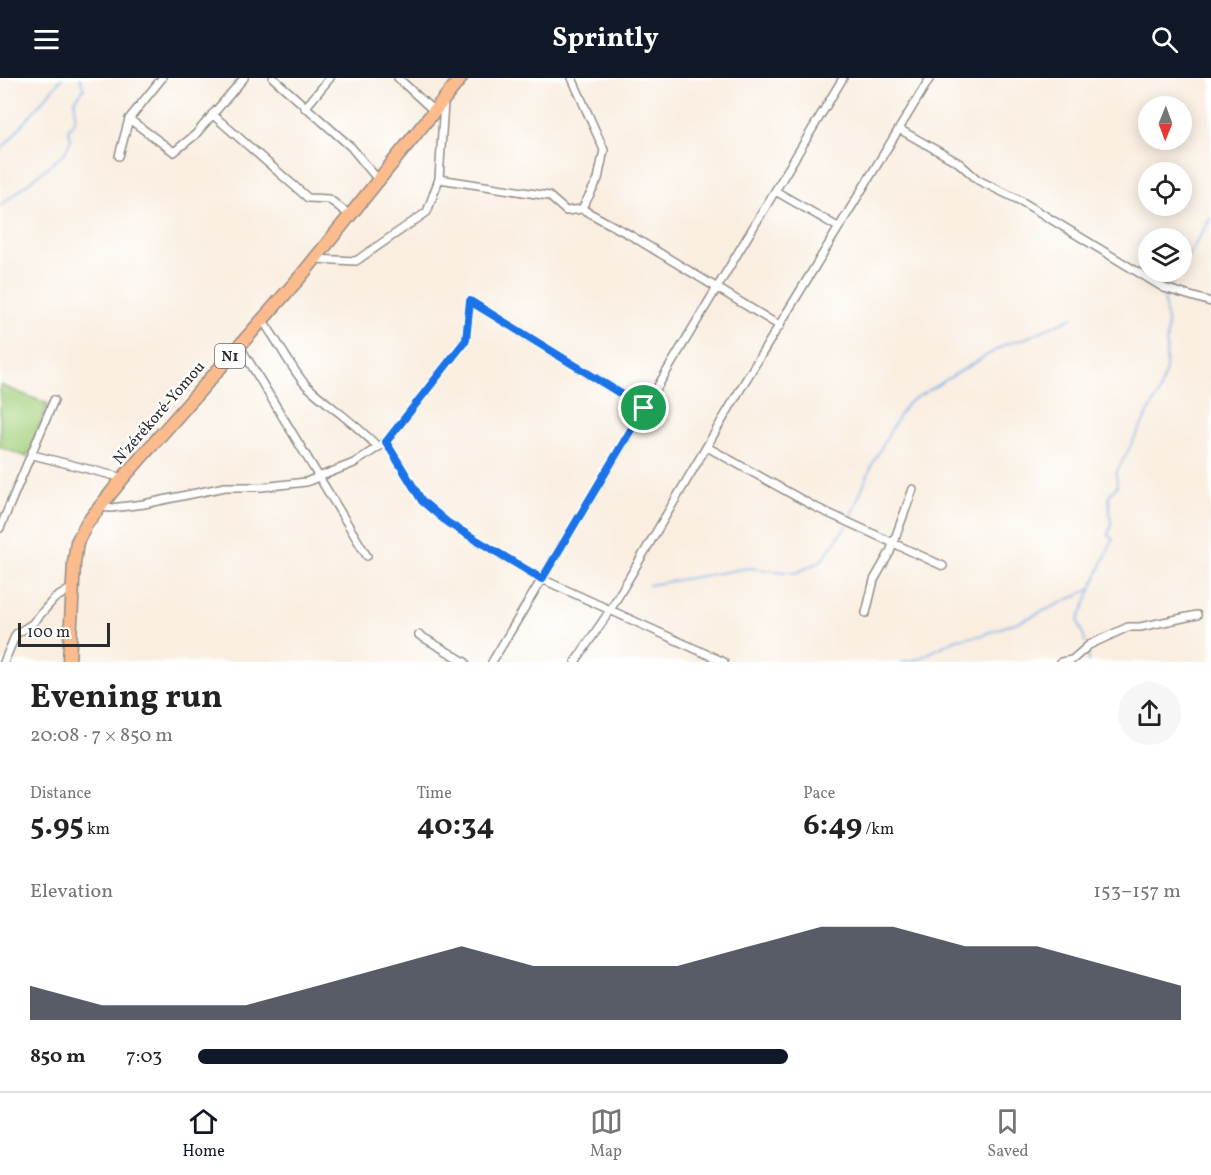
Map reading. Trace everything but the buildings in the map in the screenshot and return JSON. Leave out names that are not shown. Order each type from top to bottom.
[{"type":"highway","name":"N'zérékoré-Yomou","points":[[69,662],[77,542],[99,506],[315,259],[436,113],[461,78]]},
{"type":"street","points":[[119,156],[129,119],[162,78]]},
{"type":"street","points":[[129,119],[174,152],[195,135],[244,78]]},
{"type":"street","points":[[273,78],[351,147],[380,182]]},
{"type":"street","points":[[305,108],[330,78]]},
{"type":"street","points":[[398,78],[436,113]]},
{"type":"street","points":[[572,78],[597,129],[604,150],[598,179],[582,209]]},
{"type":"street","points":[[492,662],[777,192],[843,78]]},
{"type":"street","points":[[575,662],[609,612],[838,227],[930,78]]},
{"type":"street","points":[[315,259],[356,261],[427,212],[439,178],[444,102]]},
{"type":"street","points":[[212,114],[308,198],[329,199],[351,216]]},
{"type":"street","points":[[899,129],[959,163],[978,180],[1021,201],[1168,289],[1211,302]]},
{"type":"street","points":[[439,178],[549,196],[566,211],[582,209],[659,251],[780,326]]},
{"type":"street","points":[[777,192],[838,227]]},
{"type":"street","points":[[99,506],[111,508],[144,504],[225,487],[262,487],[306,483],[318,476],[354,463],[386,442],[466,340],[470,301],[644,408]]},
{"type":"street","points":[[261,319],[276,337],[305,385],[341,411],[378,447]]},
{"type":"street","points":[[239,345],[367,556]]},
{"type":"street","points":[[0,528],[33,455],[54,400]]},
{"type":"street","points":[[386,442],[422,501],[448,523],[542,579],[609,612],[724,662]]},
{"type":"street","points":[[707,447],[815,507],[943,566]]},
{"type":"street","points":[[33,455],[123,478]]},
{"type":"street","points":[[866,613],[874,580],[893,543],[913,489]]},
{"type":"street","points":[[4,662],[16,634],[32,624],[54,599],[73,587]]},
{"type":"street","points":[[1061,662],[1072,660],[1089,645],[1128,627],[1140,627],[1197,615]]},
{"type":"street","points":[[419,635],[465,662]]},
{"type":"green space","points":[[0,385],[48,404],[27,457],[0,447]]},
{"type":"waterway","points":[[0,151],[62,78]]},
{"type":"waterway","points":[[0,206],[65,153],[71,139],[68,130],[75,120],[75,100],[84,89],[80,78]]},
{"type":"waterway","points":[[1192,249],[1211,218]]},
{"type":"waterway","points":[[1169,288],[1173,282]]},
{"type":"waterway","points":[[902,662],[918,659],[957,639],[979,636],[1026,619],[1091,589],[1113,539],[1108,535],[1111,525],[1109,495],[1117,486],[1116,473],[1159,393],[1166,369],[1167,321],[1164,299],[1167,292]]},
{"type":"waterway","points":[[849,520],[872,465],[898,417],[909,402],[1006,344],[1024,339],[1073,317]]},
{"type":"waterway","points":[[649,585],[748,568],[796,573],[821,561],[847,525]]},
{"type":"waterway","points":[[1086,643],[1078,621],[1091,590]]},
{"type":"waterway","points":[[1088,651],[1088,662]]},
{"type":"route","points":[[470,301],[644,408],[542,579],[448,523],[422,501],[386,442],[466,340],[470,301]]}]
